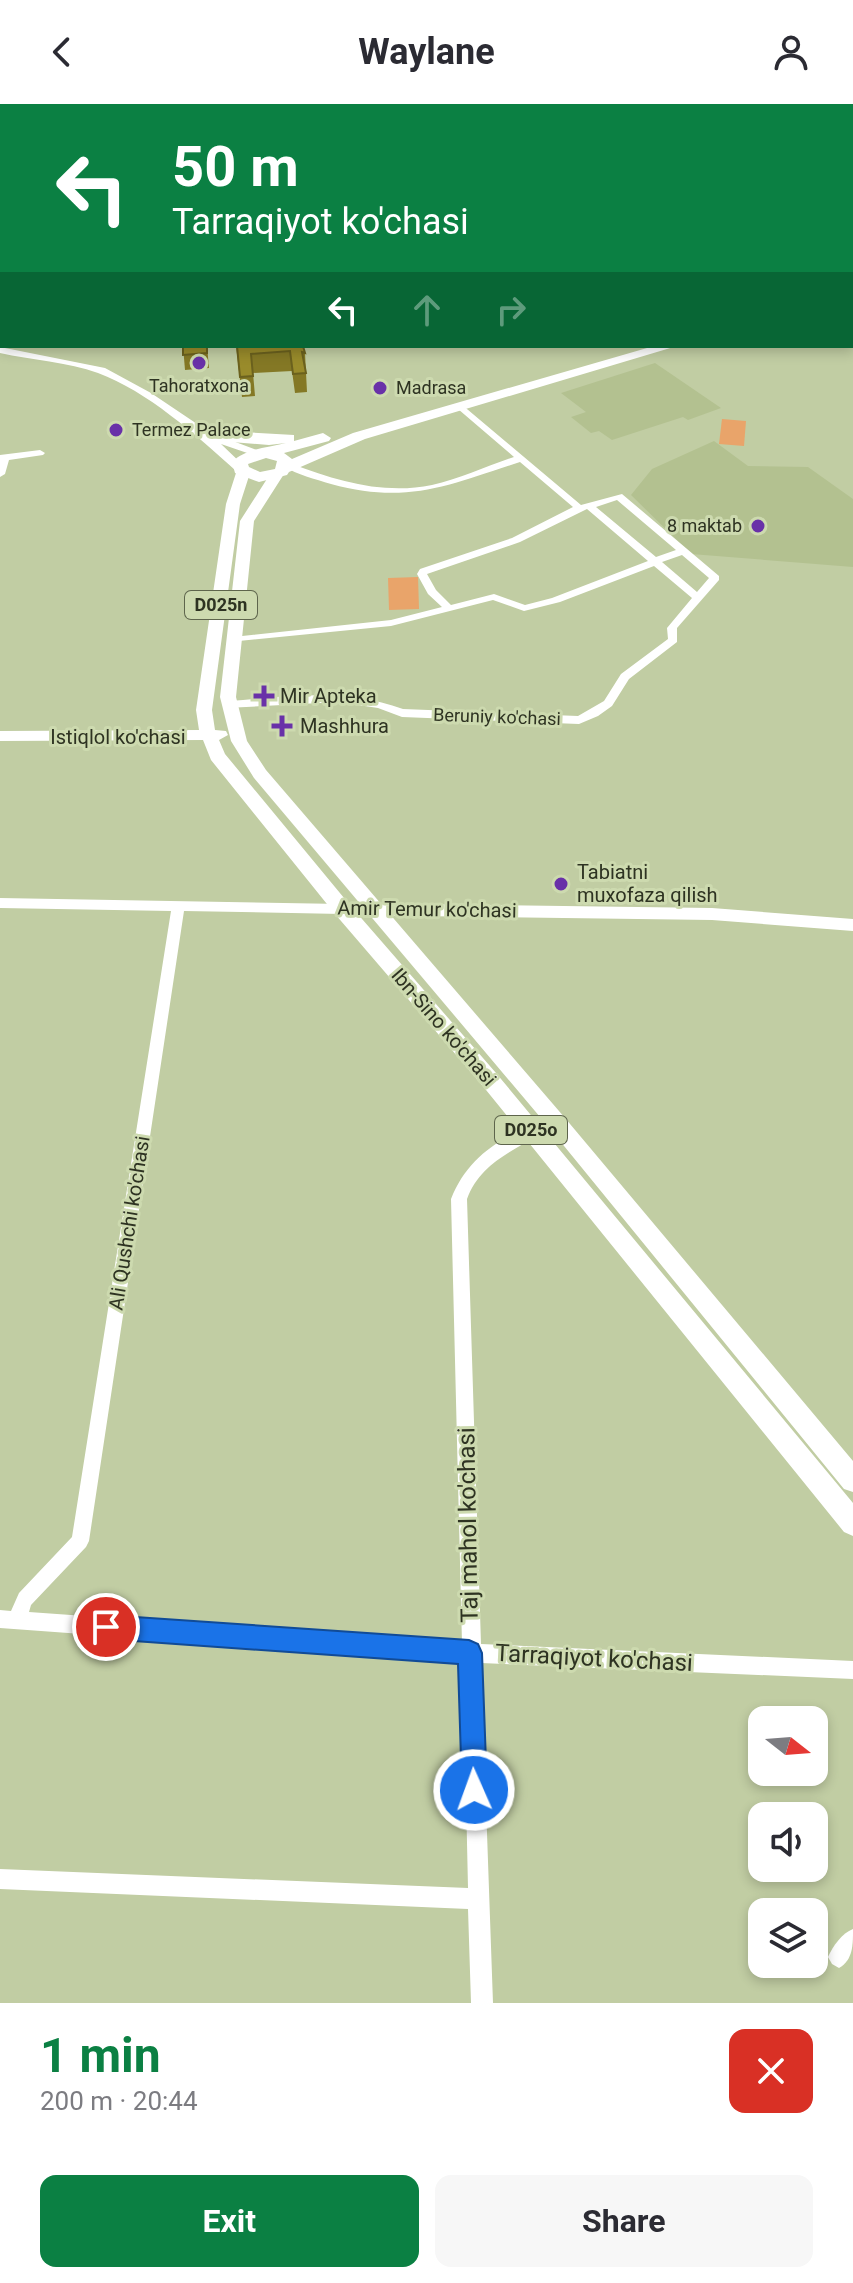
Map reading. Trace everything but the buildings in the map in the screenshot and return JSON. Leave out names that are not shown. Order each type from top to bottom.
[{"type":"highway","points":[[642,348],[245,458],[241,470],[259,477],[284,470],[359,436],[663,348]]},
{"type":"highway","points":[[206,435],[269,440],[358,428]]},
{"type":"highway","points":[[263,453],[283,458],[284,470]]},
{"type":"main road","points":[[13,348],[101,370],[147,395],[206,435],[263,453]]},
{"type":"main road","points":[[206,435],[208,442],[241,470]]},
{"type":"main road","name":"D025n","points":[[208,732],[204,710],[233,504],[241,470]]},
{"type":"main road","name":"D025n","points":[[233,719],[233,640],[247,521],[284,470]]},
{"type":"main road","name":"Istiqlol ko'chasi","points":[[0,736],[208,732],[233,719]]},
{"type":"main road","name":"Ibn-Sino ko'chasi","points":[[233,719],[260,774],[853,1480]]},
{"type":"main road","name":"Istiqlol ko'chasi","points":[[0,730],[208,732]]},
{"type":"main road","name":"Ibn-Sino ko'chasi","points":[[208,732],[217,756],[342,909],[532,1132],[853,1523]]},
{"type":"main road","name":"Amir Temur ko'chasi","points":[[342,909],[712,914],[853,925]]},
{"type":"street","points":[[461,407],[519,459],[698,598]]},
{"type":"street","points":[[0,474],[3,458],[40,453]]},
{"type":"street","points":[[284,470],[345,485],[399,491],[428,488],[519,459]]},
{"type":"street","name":"Beruniy ko'chasi","points":[[233,719],[315,696],[347,696],[402,713],[579,720],[594,714],[613,699],[621,679],[653,653],[666,648],[673,640],[672,628],[715,578],[619,496],[584,507]]},
{"type":"street","points":[[449,608],[432,592],[422,574],[424,571],[516,540],[584,507]]},
{"type":"street","points":[[233,640],[391,623],[494,597],[524,608],[556,600],[682,551]]},
{"type":"street","name":"Amir Temur ko'chasi","points":[[0,903],[342,909]]},
{"type":"street","name":"Ali Qushchi ko'chasi","points":[[8,1620],[80,1541],[178,906]]},
{"type":"street","name":"Taj mahol ko'chasi","points":[[482,2003],[469,1653],[467,1422],[459,1199],[465,1178],[473,1169],[532,1132]]},
{"type":"street","name":"Tarraqiyot ko'chasi","points":[[8,1620],[469,1653],[853,1670]]},
{"type":"street","points":[[0,1879],[478,1899]]},
{"type":"street","points":[[839,1957],[853,1939]]},
{"type":"shaded area","points":[[655,363],[721,408],[612,440],[599,431],[591,433],[571,417],[586,412],[561,393]]},
{"type":"shaded area","points":[[722,419],[746,421],[744,446],[719,444]]},
{"type":"shaded area","name":"8 maktab","points":[[714,441],[748,466],[808,467],[853,499],[853,567],[691,554],[631,495],[652,469]]},
{"type":"shaded area","points":[[418,577],[419,609],[389,610],[388,578]]},
{"type":"place","name":"Tahoratxona","points":[[199,363]]},
{"type":"place","name":"Madrasa","points":[[380,388]]},
{"type":"place","name":"Termez Palace","points":[[116,430]]},
{"type":"place","name":"8 maktab","points":[[758,526]]},
{"type":"place","name":"Mir Apteka","points":[[264,696]]},
{"type":"place","name":"Mashhura","points":[[282,726]]},
{"type":"place","name":"Tabiatni muxofaza qilish","points":[[561,884]]},
{"type":"route","points":[[106,1627],[469,1653],[474,1790]]}]
